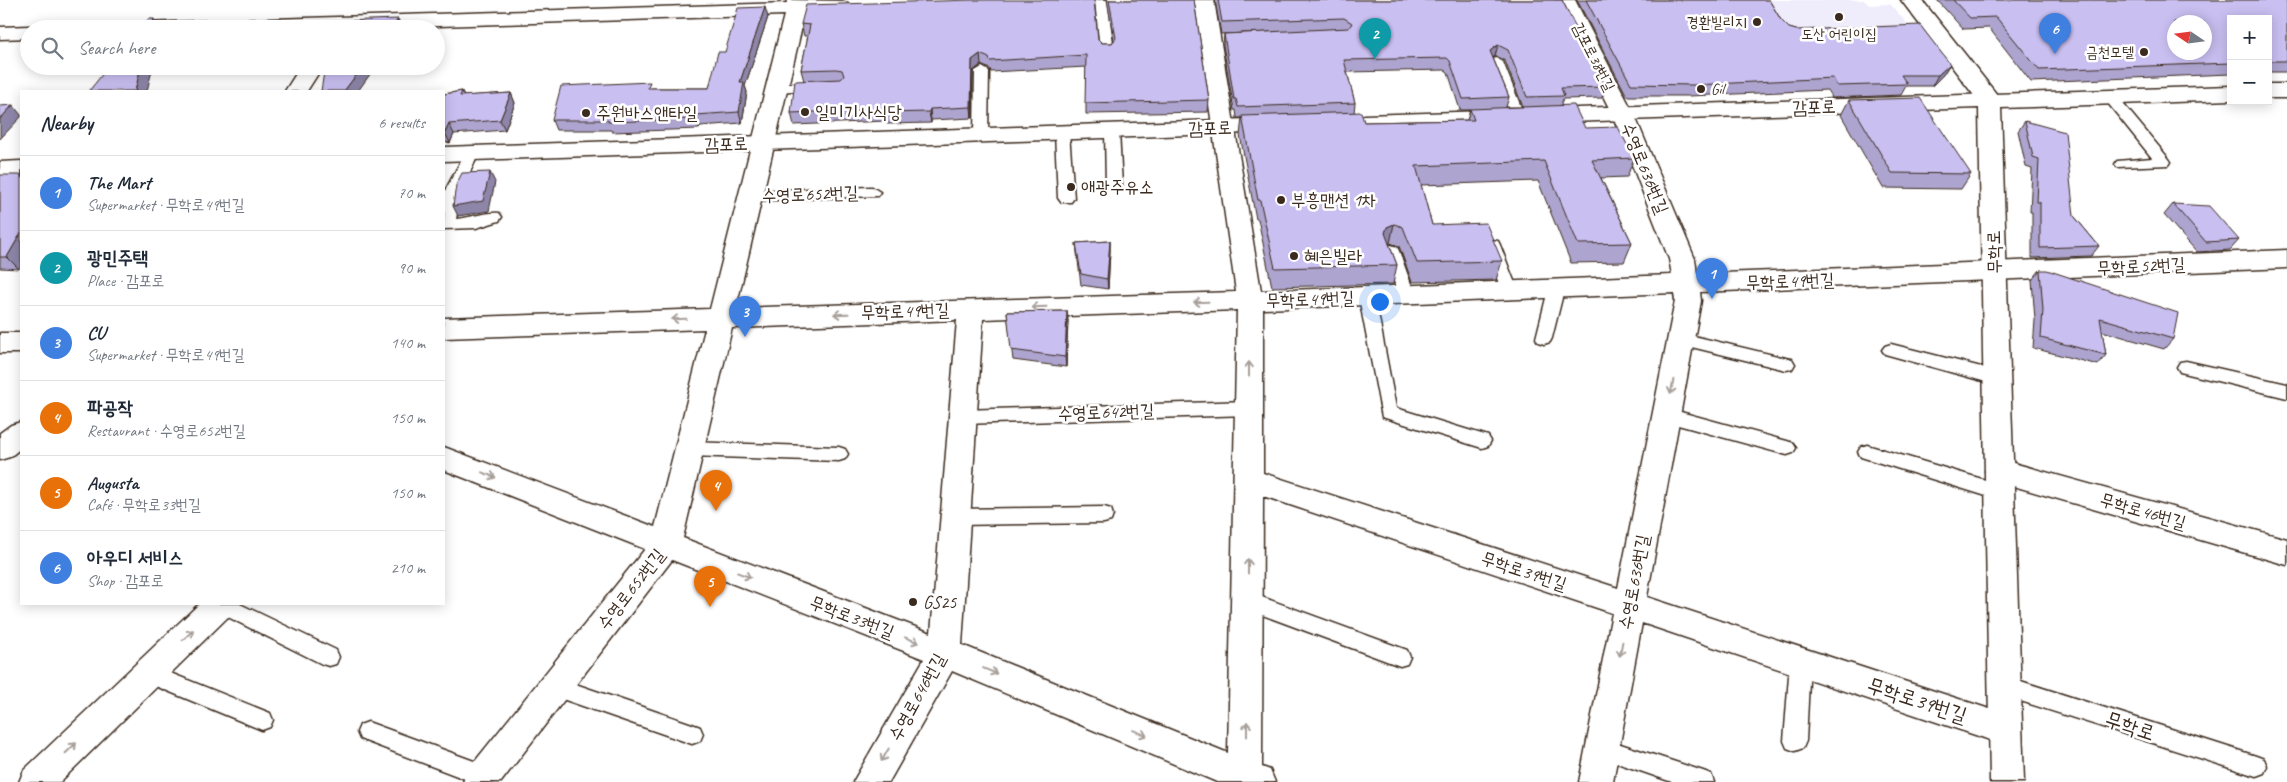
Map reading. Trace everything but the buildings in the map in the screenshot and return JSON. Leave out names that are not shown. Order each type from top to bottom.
[{"type":"street","points":[[340,20],[352,0]]},
{"type":"street","points":[[1204,0],[1214,40],[1222,127],[1250,301],[1248,601],[1250,780]]},
{"type":"street","name":"감포로38번길","points":[[1565,0],[1623,114]]},
{"type":"street","points":[[1911,0],[1925,30],[1990,101]]},
{"type":"street","points":[[445,21],[797,4],[864,7]]},
{"type":"street","name":"수영로652번길","points":[[483,779],[666,545],[797,4]]},
{"type":"street","points":[[0,33],[20,32]]},
{"type":"street","points":[[297,90],[306,75]]},
{"type":"street","points":[[2272,91],[2287,91]]},
{"type":"street","name":"감포로","points":[[1348,123],[2227,93]]},
{"type":"street","name":"무학로","points":[[1990,101],[2006,782]]},
{"type":"street","name":"수영로636번길","points":[[1596,782],[1688,301],[1682,259],[1623,114]]},
{"type":"street","name":"감포로","points":[[445,154],[1299,125]]},
{"type":"street","points":[[0,170],[20,169]]},
{"type":"street","name":"무학로52번길","points":[[1994,273],[2287,259]]},
{"type":"street","name":"무학로49번길","points":[[445,328],[1366,297],[1994,273]]},
{"type":"street","name":"수영로646번길","points":[[870,782],[945,653],[972,309]]},
{"type":"street","points":[[0,343],[20,343]]},
{"type":"street","points":[[0,449],[20,433]]},
{"type":"street","name":"무학로33번길","points":[[445,458],[945,653],[1250,780]]},
{"type":"street","name":"무학로39번길","points":[[1249,480],[2005,729]]},
{"type":"street","name":"무학로46번길","points":[[1999,481],[2287,552]]},
{"type":"street","points":[[36,782],[220,605]]},
{"type":"lane","points":[[1101,0],[1107,50]]},
{"type":"lane","points":[[1496,62],[1518,117]]},
{"type":"lane","points":[[981,136],[982,71]]},
{"type":"lane","points":[[776,88],[829,86]]},
{"type":"lane","points":[[2110,97],[2164,162],[2122,164]]},
{"type":"lane","points":[[1112,131],[1114,186]]},
{"type":"lane","points":[[1062,133],[1066,198]]},
{"type":"lane","points":[[472,153],[453,191],[447,224],[476,223],[494,217]]},
{"type":"lane","name":"수영로652번길","points":[[749,196],[872,192]]},
{"type":"lane","points":[[1480,234],[1488,234],[1510,291]]},
{"type":"lane","points":[[1391,251],[1407,295]]},
{"type":"lane","points":[[1544,338],[1556,290]]},
{"type":"lane","name":"무학로49번길","points":[[1366,297],[1388,412],[1482,441]]},
{"type":"lane","points":[[1681,339],[1786,364]]},
{"type":"lane","points":[[1892,350],[1997,378]]},
{"type":"lane","points":[[2186,367],[2287,390]]},
{"type":"lane","name":"수영로642번길","points":[[963,417],[1249,408]]},
{"type":"lane","points":[[1666,416],[1788,448]]},
{"type":"lane","points":[[689,449],[839,454]]},
{"type":"lane","points":[[1866,452],[1999,481]]},
{"type":"lane","points":[[955,518],[1104,515]]},
{"type":"lane","points":[[1248,601],[1400,657]]},
{"type":"lane","points":[[223,605],[330,657]]},
{"type":"lane","points":[[1795,741],[1800,662]]},
{"type":"lane","points":[[148,674],[262,720]]},
{"type":"lane","name":"무학로","points":[[2004,686],[2256,766]]},
{"type":"lane","points":[[555,687],[692,734]]},
{"type":"lane","name":"수영로652번길","points":[[368,732],[483,779]]},
{"type":"lane","points":[[1602,748],[1703,782]]},
{"type":"shaded area","name":"도산 어린이집","points":[[1766,0],[1864,0],[1869,5],[1890,4],[1912,29],[1789,34]]},
{"type":"place","name":"도산 어린이집","points":[[1839,17]]},
{"type":"place","name":"경환빌리지","points":[[1757,22]]},
{"type":"place","name":"금천모텔","points":[[2144,52]]},
{"type":"place","name":"아우디 서비스","points":[[2055,54]]},
{"type":"place","name":"광민주택","points":[[1375,59]]},
{"type":"place","name":"Gil","points":[[1701,89]]},
{"type":"place","name":"일미기사식당","points":[[805,112]]},
{"type":"place","name":"주원바스앤타일","points":[[586,113]]},
{"type":"place","name":"애광주유소","points":[[1071,187]]},
{"type":"place","name":"부흥맨션 1차","points":[[1281,200]]},
{"type":"place","name":"혜은빌라","points":[[1294,256]]},
{"type":"place","name":"The Mart","points":[[1712,299]]},
{"type":"place","name":"CU","points":[[745,337]]},
{"type":"place","name":"파공작","points":[[716,511]]},
{"type":"place","name":"GS25","points":[[913,602]]},
{"type":"place","name":"Augusta","points":[[710,607]]}]
